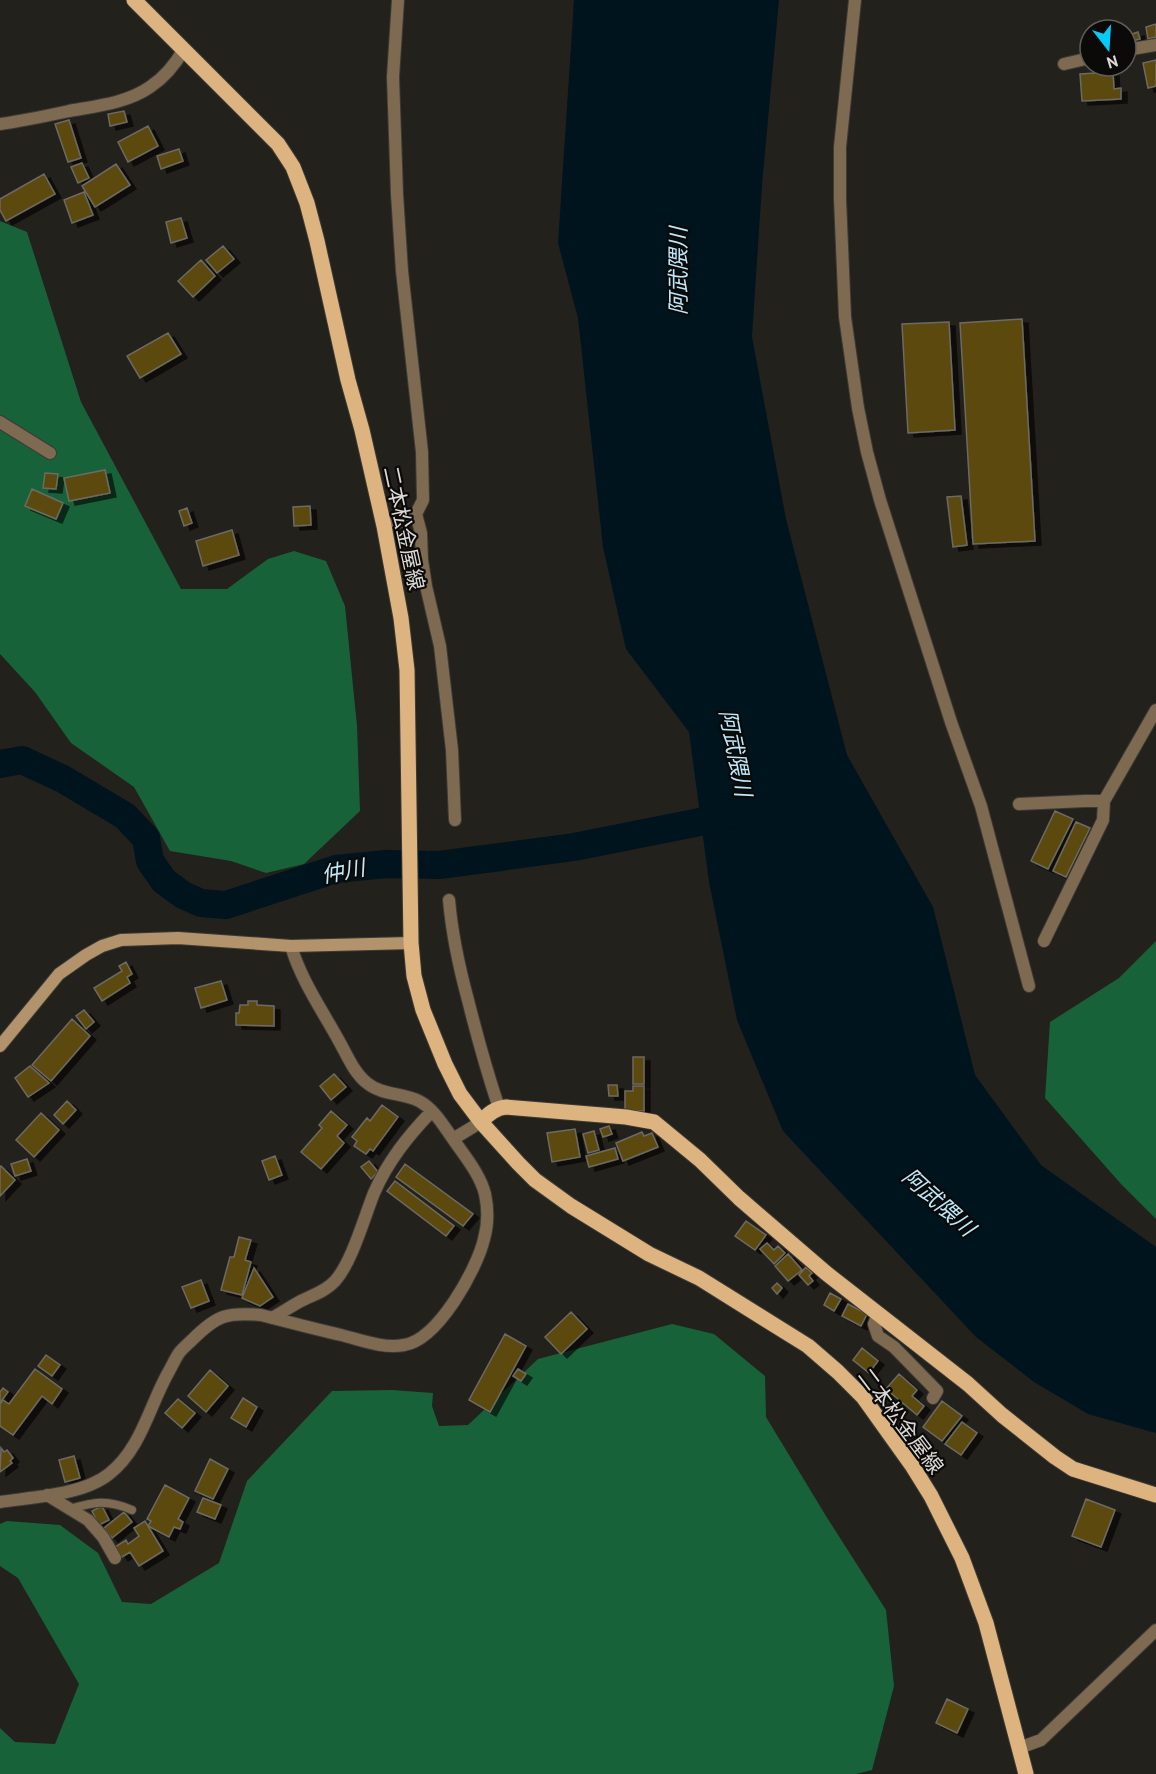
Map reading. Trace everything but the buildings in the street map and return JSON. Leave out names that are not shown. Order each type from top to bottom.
[{"type":"main road","name":"二本松金屋線","points":[[134,0],[278,144],[293,166],[307,203],[384,526],[401,618],[407,670],[411,943],[414,976],[423,1010],[460,1094],[481,1122],[535,1180],[571,1206],[649,1254],[699,1278],[808,1346],[863,1397],[931,1496],[962,1558],[986,1623],[1026,1774]]},
{"type":"main road","points":[[481,1122],[499,1108],[626,1117],[654,1122],[826,1273],[1072,1469],[1156,1495]]},
{"type":"street","points":[[384,526],[406,520],[416,514],[423,500],[422,452],[402,271],[394,127],[393,77],[398,0]]},
{"type":"street","points":[[855,0],[840,147],[840,199],[845,317],[858,408],[880,500],[951,722],[981,806],[1029,986]]},
{"type":"street","points":[[1138,48],[1156,45]]},
{"type":"street","points":[[0,124],[105,104],[132,96],[148,89],[161,79],[175,65],[184,49]]},
{"type":"street","points":[[1064,64],[1078,61]]},
{"type":"street","points":[[0,422],[50,453]]},
{"type":"street","points":[[416,514],[421,533],[426,586],[442,658],[452,750],[455,820]]},
{"type":"street","points":[[1044,940],[1103,820],[1104,801],[1156,710]]},
{"type":"street","points":[[1019,804],[1104,801]]},
{"type":"street","points":[[449,900],[451,926],[460,971],[499,1108]]},
{"type":"street","points":[[0,1046],[59,974],[86,955],[120,940],[178,938],[291,946],[411,943]]},
{"type":"street","points":[[0,1502],[87,1487],[117,1467],[138,1438],[158,1392],[179,1353],[208,1324],[234,1314],[261,1315],[387,1346],[410,1344],[428,1333],[446,1313],[471,1275],[485,1237],[487,1212],[484,1192],[478,1177],[432,1111],[419,1101],[366,1083],[351,1064],[305,981],[291,946]]},
{"type":"street","points":[[272,1318],[325,1290],[335,1281],[345,1266],[375,1191],[389,1163],[412,1132],[432,1111]]},
{"type":"street","points":[[453,1138],[481,1122]]},
{"type":"street","points":[[878,1314],[874,1324],[878,1336],[894,1347],[937,1391],[933,1398]]},
{"type":"street","points":[[47,1495],[88,1520],[103,1537],[115,1558]]},
{"type":"street","points":[[1019,1748],[1041,1740],[1156,1630]]},
{"type":"lane","points":[[69,1509],[105,1502],[116,1503],[132,1510]]},
{"type":"green space","points":[[0,221],[27,232],[81,402],[181,589],[227,589],[268,559],[294,551],[326,561],[345,606],[357,726],[360,811],[304,864],[266,873],[231,861],[170,851],[134,787],[71,743],[35,692],[0,654]]},
{"type":"green space","points":[[1156,941],[1156,1219],[1121,1184],[1045,1098],[1050,1022],[1119,978]]},
{"type":"green space","points":[[672,1324],[714,1334],[765,1376],[766,1417],[886,1610],[894,1686],[872,1770],[856,1774],[0,1774],[0,1728],[15,1742],[55,1744],[79,1684],[18,1578],[0,1566],[0,1524],[7,1521],[60,1525],[98,1553],[122,1602],[151,1604],[219,1563],[247,1481],[332,1391],[392,1390],[433,1393],[432,1406],[439,1426],[468,1425],[538,1359]]},
{"type":"water","name":"阿武隈川","points":[[574,0],[779,0],[762,185],[752,337],[786,519],[847,755],[933,907],[975,1075],[1041,1165],[1156,1247],[1156,1433],[1088,1414],[1034,1382],[976,1337],[783,1131],[737,1020],[709,882],[689,732],[626,649],[603,547],[578,318],[558,243]]},
{"type":"waterway","name":"仲川","points":[[0,764],[22,760],[63,779],[125,816],[146,838],[150,861],[164,881],[183,895],[201,903],[226,905],[336,869],[386,864],[439,865],[574,847],[738,812]]}]
